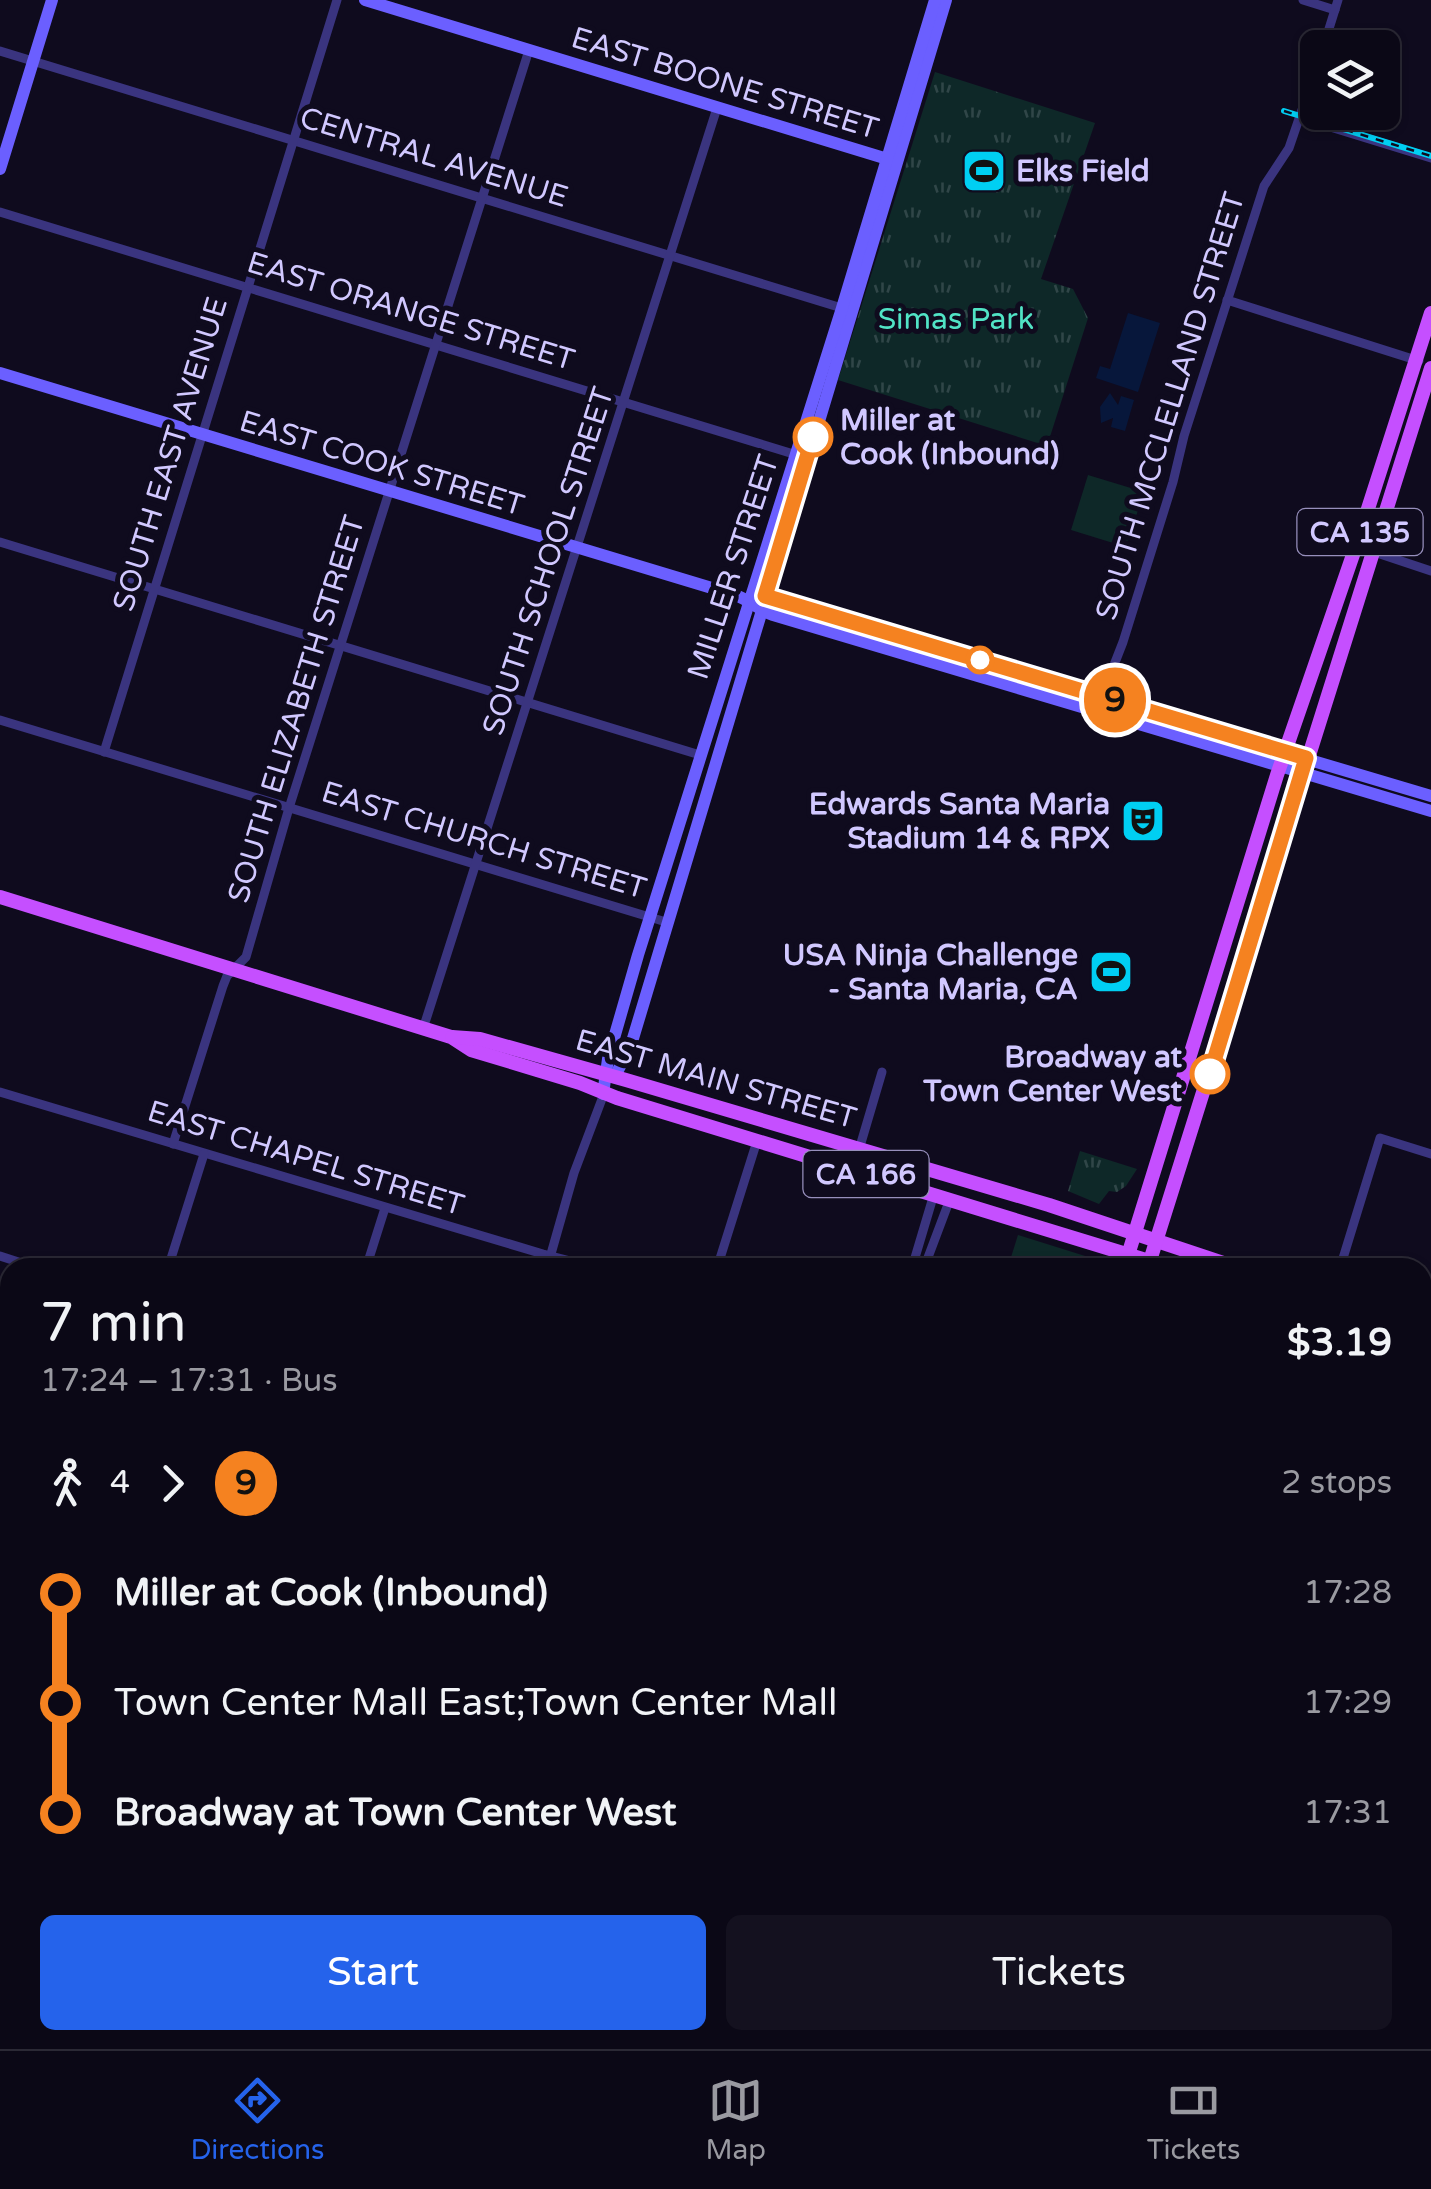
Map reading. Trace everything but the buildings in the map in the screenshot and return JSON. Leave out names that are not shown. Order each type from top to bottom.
[{"type":"main road","name":"CA 135","points":[[1151,1258],[1372,552],[1426,364],[1431,312]]},
{"type":"main road","name":"CA 135","points":[[1127,1258],[1283,757],[1356,546],[1426,364]]},
{"type":"main road","name":"EAST MAIN STREET","points":[[0,897],[231,973],[451,1037],[480,1039],[610,1075],[1135,1233]]},
{"type":"main road","name":"EAST MAIN STREET","points":[[451,1037],[471,1050],[580,1083],[603,1094],[950,1199],[1117,1258]]},
{"type":"main road","name":"CA 166","points":[[1135,1233],[1207,1258]]},
{"type":"street","points":[[0,169],[52,0]]},
{"type":"street","name":"SOUTH EAST AVENUE","points":[[104,752],[336,0]]},
{"type":"street","name":"EAST BOONE STREET","points":[[365,0],[892,160]]},
{"type":"street","name":"MILLER STREET","points":[[603,1094],[700,754],[847,309],[935,0]]},
{"type":"street","name":"MILLER STREET","points":[[892,160],[946,0]]},
{"type":"street","points":[[1303,0],[1336,5],[1328,30]]},
{"type":"street","name":"SOUTH ELIZABETH STREET","points":[[173,1144],[231,973],[246,956],[528,50]]},
{"type":"street","name":"CENTRAL AVENUE","points":[[0,51],[847,309]]},
{"type":"street","name":"SOUTH SCHOOL STREET","points":[[423,1028],[717,108]]},
{"type":"street","name":"SOUTH MCCLELLAND STREET","points":[[1096,711],[1170,493],[1184,436],[1264,186],[1289,148],[1300,120]]},
{"type":"street","points":[[1340,130],[1431,158]]},
{"type":"street","name":"EAST ORANGE STREET","points":[[0,212],[801,456]]},
{"type":"street","points":[[1227,300],[1426,364]]},
{"type":"street","name":"EAST COOK STREET","points":[[0,373],[749,600],[760,611],[1096,711],[1283,757]]},
{"type":"street","name":"MILLER STREET","points":[[610,1075],[632,1045],[765,596],[801,456]]},
{"type":"street","points":[[0,542],[700,754]]},
{"type":"street","points":[[1356,546],[1431,571]]},
{"type":"street","points":[[749,600],[765,596],[1104,696],[1431,810]]},
{"type":"street","points":[[924,660],[929,645]]},
{"type":"street","name":"EAST CHURCH STREET","points":[[0,720],[666,922]]},
{"type":"street","points":[[1304,764],[1431,796]]},
{"type":"street","points":[[854,1170],[882,1072]]},
{"type":"street","name":"EAST CHAPEL STREET","points":[[0,1092],[564,1258]]},
{"type":"street","points":[[550,1258],[603,1094]]},
{"type":"street","points":[[1343,1258],[1380,1138],[1431,1154]]},
{"type":"street","points":[[719,1258],[756,1142]]},
{"type":"street","points":[[171,1258],[204,1154]]},
{"type":"street","points":[[915,1258],[934,1194]]},
{"type":"street","points":[[925,1258],[950,1199]]},
{"type":"street","points":[[369,1258],[385,1208]]},
{"type":"green space","name":"Simas Park","points":[[935,72],[1095,123],[1041,279],[1073,289],[1088,318],[1047,446],[838,380]]},
{"type":"green space","points":[[1088,475],[1144,492],[1126,547],[1071,530]]},
{"type":"green space","points":[[1080,1151],[1137,1169],[1126,1186],[1117,1192],[1109,1191],[1099,1204],[1068,1191]]},
{"type":"green space","points":[[1018,1235],[1091,1258],[1011,1258]]},
{"type":"water","points":[[1128,313],[1160,323],[1138,392],[1096,378],[1100,366],[1110,369]]},
{"type":"water","points":[[1110,393],[1118,405],[1121,396],[1134,400],[1125,431],[1111,427],[1113,418],[1101,423],[1100,407]]},
{"type":"railway","points":[[1284,111],[1431,156]]},
{"type":"bus line","name":"9","points":[[813,437],[765,596],[1306,758],[1210,1074]]},
{"type":"place","name":"Elks Field","points":[[984,171]]},
{"type":"place","name":"Miller at Cook (Inbound)","points":[[813,437]]},
{"type":"place","name":"Edwards Santa Maria Stadium 14 & RPX","points":[[1143,821]]},
{"type":"place","name":"USA Ninja Challenge - Santa Maria, CA","points":[[1111,972]]},
{"type":"place","name":"Broadway at Town Center West","points":[[1210,1074]]}]
